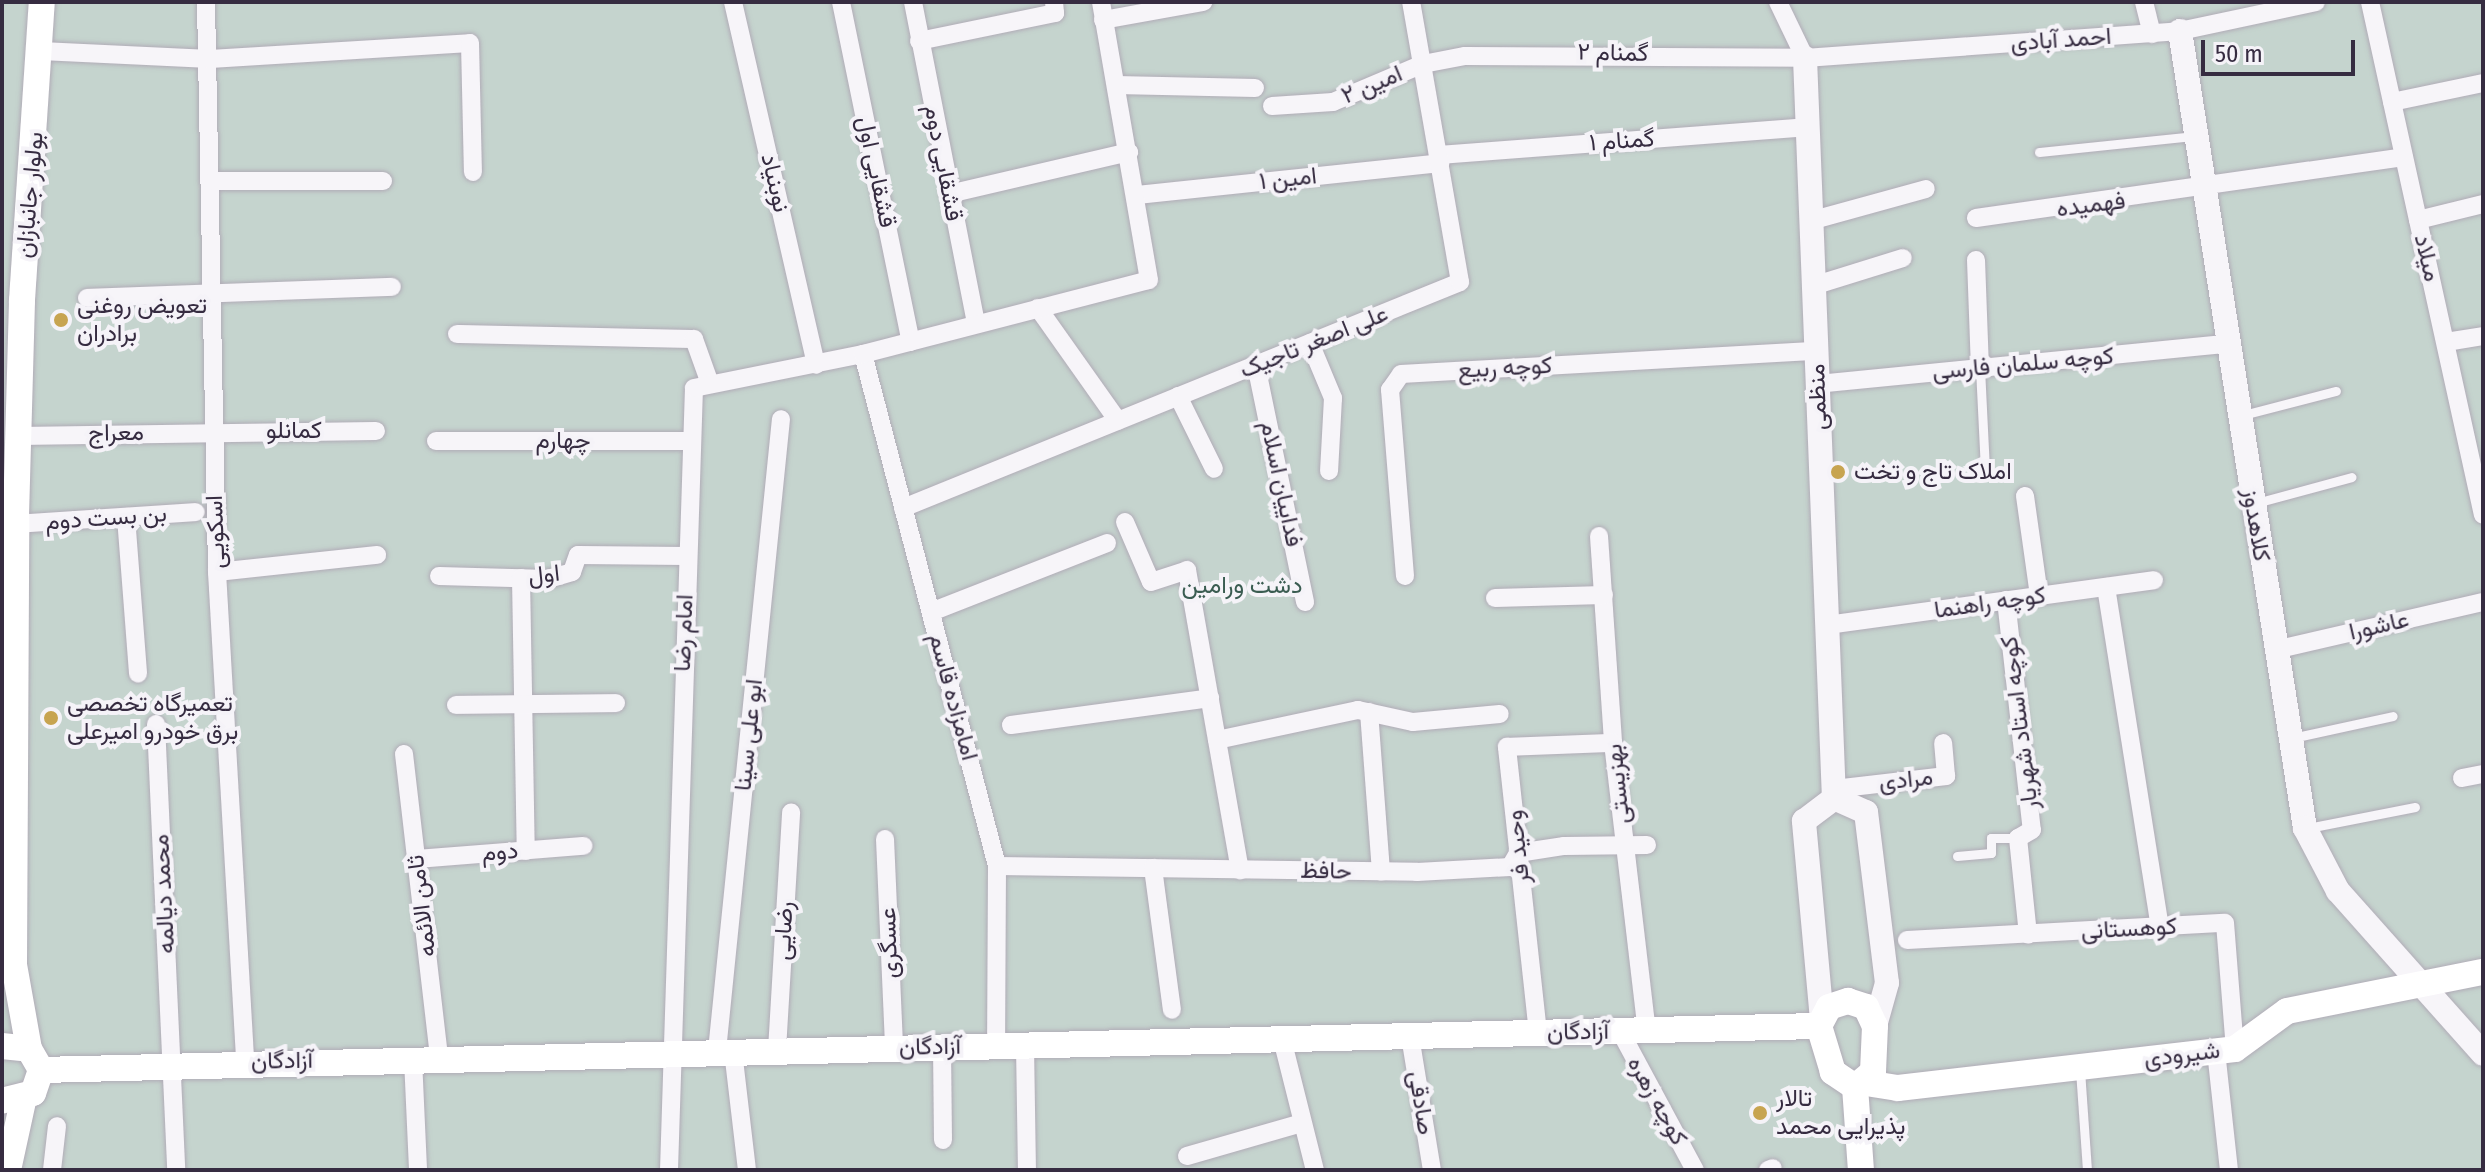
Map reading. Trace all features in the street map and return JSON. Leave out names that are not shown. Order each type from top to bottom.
[{"type":"main road","name":"بولوار جانبازان","points":[[35,1060],[14,965],[16,524],[42,2]]},
{"type":"main road","name":"بولوار جانبازان","points":[[2,1015],[14,965]]},
{"type":"main road","name":"شیرودی","points":[[1861,1085],[1898,1088],[2226,1050],[2287,1011],[2419,982],[2483,972]]},
{"type":"main road","points":[[1861,1085],[1833,1072],[1821,1023],[1838,1003],[1858,1002],[1875,1026],[1877,1056],[1861,1085],[1861,1170]]},
{"type":"main road","name":"آزادگان","points":[[2,1046],[35,1060],[172,1064],[1647,1031],[1821,1023]]},
{"type":"main road","points":[[8,1170],[13,1101],[35,1060]]},
{"type":"street","name":"اسکویی","points":[[206,2],[214,181],[211,299],[217,572],[245,1062]]},
{"type":"street","name":"نوبنیاد","points":[[733,2],[816,365]]},
{"type":"street","name":"قشقایی اول","points":[[841,2],[911,342]]},
{"type":"street","name":"قشقایی دوم","points":[[913,2],[976,324]]},
{"type":"street","points":[[919,41],[1055,13],[1054,2]]},
{"type":"street","points":[[457,334],[694,339],[709,381],[816,365],[1149,280],[1137,195],[1102,11],[1203,2]]},
{"type":"street","name":"علی اصغر تاجیک","points":[[903,508],[1460,282],[1411,2]]},
{"type":"street","name":"منظمی","points":[[1778,2],[1805,58],[1834,793]]},
{"type":"street","points":[[2144,2],[2152,34]]},
{"type":"street","name":"احمد آبادی","points":[[1805,58],[2180,31],[2316,2]]},
{"type":"street","name":"میلاد","points":[[2370,2],[2483,515]]},
{"type":"street","name":"کلاهدوز","points":[[2180,31],[2305,828],[2338,891],[2483,1054]]},
{"type":"street","points":[[41,51],[210,59],[470,43],[473,172]]},
{"type":"street","name":"گمنام ۲","points":[[1423,64],[1546,52],[1805,58]]},
{"type":"street","name":"امین ۲","points":[[1272,106],[1333,102],[1423,64]]},
{"type":"street","points":[[2392,102],[2483,83]]},
{"type":"street","points":[[1116,85],[1255,88]]},
{"type":"street","name":"گمنام ۱","points":[[1439,159],[1807,127]]},
{"type":"street","points":[[949,194],[1129,152]]},
{"type":"street","name":"فهمیده","points":[[1976,218],[2205,191],[2404,157]]},
{"type":"street","name":"امین ۱","points":[[1137,195],[1439,159]]},
{"type":"street","points":[[214,181],[383,181]]},
{"type":"street","points":[[1810,221],[1926,189]]},
{"type":"street","points":[[2418,220],[2483,204]]},
{"type":"street","points":[[1813,286],[1903,258]]},
{"type":"street","points":[[1976,260],[1980,368]]},
{"type":"street","points":[[87,298],[211,299],[392,287]]},
{"type":"street","points":[[1038,308],[1118,421]]},
{"type":"street","points":[[2446,342],[2483,336]]},
{"type":"street","points":[[1310,343],[1333,398],[1329,471]]},
{"type":"street","name":"کوچه سلمان فارسی","points":[[1817,384],[2228,344]]},
{"type":"street","name":"کوچه ربیع","points":[[1405,576],[1390,390],[1401,374],[1816,351]]},
{"type":"street","name":"امامزاده قاسم","points":[[863,354],[997,866],[996,1045]]},
{"type":"street","name":"فداییان اسلام","points":[[1256,365],[1305,602]]},
{"type":"street","name":"امام رضا","points":[[669,1170],[690,441],[694,388],[709,381]]},
{"type":"street","points":[[1178,396],[1214,469]]},
{"type":"street","name":"ابو علی سینا","points":[[747,1170],[725,1051],[781,419]]},
{"type":"street","name":"کمانلو","points":[[213,432],[376,431]]},
{"type":"street","name":"معراج","points":[[18,436],[213,432]]},
{"type":"street","name":"چهارم","points":[[436,441],[690,441]]},
{"type":"street","points":[[2025,496],[2039,596]]},
{"type":"street","name":"بن بست دوم","points":[[16,524],[196,512]]},
{"type":"street","points":[[126,517],[138,674]]},
{"type":"street","points":[[1125,522],[1151,582],[1187,570],[1240,870]]},
{"type":"street","name":"بهزیستی","points":[[1599,536],[1613,743],[1647,1031]]},
{"type":"street","points":[[931,612],[1107,543]]},
{"type":"street","points":[[217,572],[377,555]]},
{"type":"street","name":"اول","points":[[439,576],[521,578],[572,572],[578,555],[686,556]]},
{"type":"street","points":[[521,578],[526,851]]},
{"type":"street","name":"کوچه راهنما","points":[[1827,625],[2154,580]]},
{"type":"street","points":[[2106,587],[2160,927]]},
{"type":"street","points":[[1495,598],[1604,595]]},
{"type":"street","name":"کوچه استاد شهریار","points":[[2006,600],[2032,830],[2018,838],[2028,934]]},
{"type":"street","name":"عاشورا","points":[[2275,650],[2483,602]]},
{"type":"street","points":[[1011,725],[1210,698]]},
{"type":"street","points":[[456,705],[616,703]]},
{"type":"street","points":[[1217,740],[1369,712],[1413,722],[1500,714]]},
{"type":"street","points":[[1369,712],[1381,872]]},
{"type":"street","name":"محمد دیالمه","points":[[156,724],[176,1170]]},
{"type":"street","name":"وحید فر","points":[[1538,1033],[1507,747],[1613,743]]},
{"type":"street","name":"مرادی","points":[[1834,793],[1946,776],[1943,743]]},
{"type":"street","name":"ثامن الائمه","points":[[404,754],[439,1058]]},
{"type":"street","points":[[2462,778],[2483,774]]},
{"type":"street","points":[[1821,1023],[1804,821],[1834,793],[1866,812],[1887,983],[1875,1026]]},
{"type":"street","name":"رضایی","points":[[777,1050],[791,812]]},
{"type":"street","name":"عسگری","points":[[885,839],[894,1047]]},
{"type":"street","name":"حافظ","points":[[997,866],[1381,872],[1510,867],[1518,853],[1624,842],[1647,845]]},
{"type":"street","name":"دوم","points":[[416,859],[583,846]]},
{"type":"street","points":[[1153,868],[1172,1010]]},
{"type":"street","name":"کوهستانی","points":[[1907,940],[2225,923],[2226,1050]]},
{"type":"street","name":"کوچه زهره","points":[[1620,1031],[1695,1170]]},
{"type":"street","name":"صادقی","points":[[1410,1036],[1432,1170]]},
{"type":"street","points":[[1282,1039],[1315,1170]]},
{"type":"street","points":[[1025,1045],[1027,1170]]},
{"type":"street","points":[[942,1046],[943,1140]]},
{"type":"street","points":[[2226,1050],[2229,1170]]},
{"type":"street","points":[[413,1059],[418,1170]]},
{"type":"street","points":[[1187,1156],[1302,1123]]},
{"type":"street","points":[[52,1170],[57,1126]]},
{"type":"lane","points":[[2039,152],[2196,135]]},
{"type":"lane","points":[[1980,368],[1985,470]]},
{"type":"lane","points":[[2240,416],[2336,391]]},
{"type":"lane","points":[[2253,504],[2352,477]]},
{"type":"lane","points":[[2289,739],[2393,716]]},
{"type":"lane","points":[[2305,828],[2415,807]]},
{"type":"lane","points":[[1957,856],[1991,853],[1991,838],[2018,838]]},
{"type":"lane","points":[[2080,1066],[2087,1170]]},
{"type":"green space","name":"دشت ورامین","points":[[2,2],[2483,2],[2483,1170],[2,1170]]},
{"type":"place","name":"تعویض روغنی برادران","points":[[61,320]]},
{"type":"place","name":"املاک تاج و تخت","points":[[1838,472]]},
{"type":"place","name":"تعمیرگاه تخصصی برق خودرو امیرعلی","points":[[51,718]]},
{"type":"place","name":"تالار پذیرایی محمد","points":[[1760,1113]]}]
